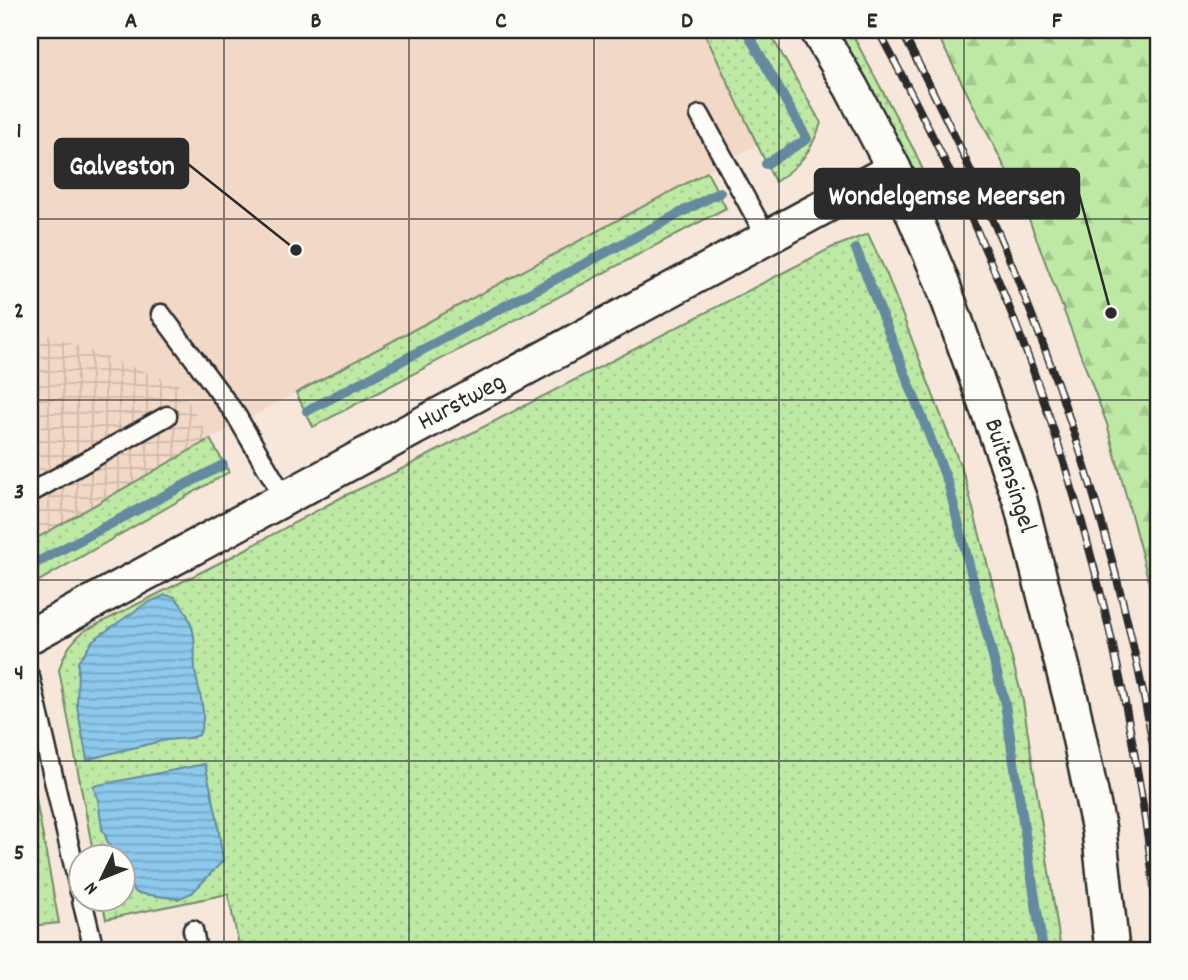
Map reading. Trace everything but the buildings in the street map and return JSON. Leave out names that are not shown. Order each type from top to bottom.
[{"type":"street","name":"Buitensingel","points":[[817,30],[851,87],[894,169],[940,276],[1020,500],[1072,704],[1099,830],[1112,950]]},
{"type":"street","name":"Hurstweg","points":[[30,636],[894,169]]},
{"type":"lane","points":[[700,115],[767,238]]},
{"type":"lane","points":[[161,314],[236,415],[285,499]]},
{"type":"lane","points":[[30,493],[167,416]]},
{"type":"lane","points":[[30,677],[69,844]]},
{"type":"lane","points":[[85,914],[94,950]]},
{"type":"lane","points":[[193,930],[197,950]]},
{"type":"shaded area","points":[[30,30],[703,30],[758,144],[210,439],[179,385],[30,327]]},
{"type":"shaded area","points":[[30,327],[179,385],[210,439],[30,542]]},
{"type":"green space","points":[[703,30],[768,30],[821,123],[804,157],[775,182]]},
{"type":"green space","points":[[837,30],[850,30],[915,152],[934,196],[920,192],[905,156]]},
{"type":"green space","points":[[935,30],[1158,30],[1158,616],[1107,424],[1022,201]]},
{"type":"green space","points":[[707,172],[726,208],[313,427],[296,393]]},
{"type":"green space","points":[[868,234],[887,275],[965,478],[1023,701],[1061,950],[240,950],[228,894],[136,913],[136,844],[92,844],[59,670],[68,649],[84,631],[831,248]]},
{"type":"green space","points":[[210,439],[229,472],[30,586],[30,542]]},
{"type":"green space","points":[[30,767],[59,923],[30,926]]},
{"type":"green space","points":[[105,914],[130,914],[106,919]]},
{"type":"water","points":[[165,595],[175,597],[184,609],[193,631],[195,670],[203,711],[199,735],[87,760],[77,706],[78,662],[93,640],[145,604]]},
{"type":"water","points":[[205,764],[217,817],[223,861],[192,893],[178,899],[137,893],[136,844],[109,844],[102,828],[93,786]]},
{"type":"waterway","points":[[746,30],[807,139],[766,164]]},
{"type":"waterway","points":[[307,411],[720,192]]},
{"type":"waterway","points":[[856,249],[948,483],[1005,704],[1043,950]]},
{"type":"waterway","points":[[30,566],[223,465]]},
{"type":"railway","points":[[878,30],[932,134],[981,240],[1039,386],[1063,460],[1086,536],[1122,689],[1137,766],[1158,922]]},
{"type":"railway","points":[[901,30],[946,118],[987,208],[1060,391],[1117,580],[1140,676],[1158,774]]},
{"type":"place","name":"Galveston","points":[[296,250]]},
{"type":"place","name":"Wondelgemse Meersen","points":[[1111,313]]}]
